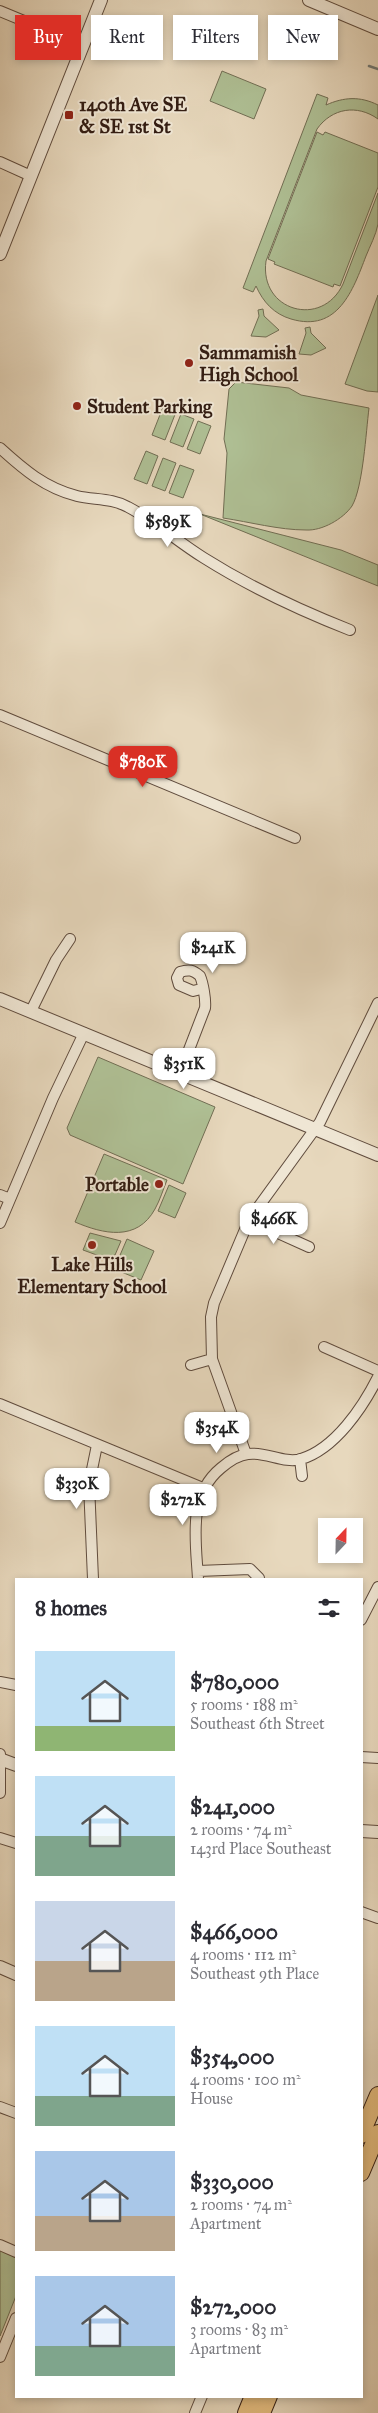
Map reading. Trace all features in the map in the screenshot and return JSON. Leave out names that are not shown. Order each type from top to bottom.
[{"type":"main road","points":[[363,2131],[378,2095]]},
{"type":"main road","points":[[363,2169],[378,2134]]},
{"type":"main road","points":[[246,2413],[252,2398]]},
{"type":"main road","points":[[262,2413],[268,2398]]},
{"type":"street","points":[[0,254],[100,0]]},
{"type":"street","points":[[309,0],[378,28]]},
{"type":"street","points":[[0,11],[82,45]]},
{"type":"street","points":[[0,162],[31,176]]},
{"type":"street","points":[[0,448],[40,482],[77,496],[108,500],[130,508],[202,558],[247,584],[319,618],[350,630]]},
{"type":"street","points":[[0,715],[295,838]]},
{"type":"street","points":[[31,1012],[56,960],[70,939]]},
{"type":"street","points":[[180,1073],[205,1008],[206,1000],[201,988]]},
{"type":"street","points":[[0,999],[378,1155]]},
{"type":"street","points":[[246,1454],[212,1360],[211,1317],[214,1303],[249,1220],[315,1129],[378,1003]]},
{"type":"street","points":[[0,1223],[53,1098],[84,1033]]},
{"type":"street","points":[[0,1195],[10,1199]]},
{"type":"street","points":[[249,1220],[310,1247]]},
{"type":"street","points":[[324,1347],[378,1372]]},
{"type":"street","points":[[191,1365],[212,1360]]},
{"type":"street","points":[[259,1578],[250,1569],[198,1575],[196,1532],[198,1505],[202,1488],[227,1462],[246,1454],[300,1460],[319,1449],[337,1435],[358,1411],[378,1377]]},
{"type":"street","points":[[0,1404],[202,1488]]},
{"type":"street","points":[[93,1578],[89,1484],[97,1445]]},
{"type":"street","points":[[300,1460],[302,1476]]},
{"type":"street","points":[[363,1616],[378,1587]]},
{"type":"street","points":[[0,1682],[15,1684]]},
{"type":"street","points":[[0,1754],[0,1793]]},
{"type":"street","points":[[363,1757],[378,1758]]},
{"type":"street","points":[[0,1759],[15,1765]]},
{"type":"street","points":[[363,1831],[378,1832]]},
{"type":"street","points":[[0,1838],[15,1843]]},
{"type":"street","points":[[363,1913],[378,1918]]},
{"type":"street","points":[[0,1967],[15,1974]]},
{"type":"street","points":[[0,2107],[15,2113]]},
{"type":"street","points":[[0,2245],[15,2252]]},
{"type":"street","points":[[0,2357],[15,2320]]},
{"type":"street","points":[[195,2413],[201,2398]]},
{"type":"green space","points":[[222,71],[266,89],[254,119],[210,101]]},
{"type":"green space","points":[[317,94],[328,98],[326,105],[339,100],[352,99],[371,102],[378,105],[378,119],[362,111],[345,110],[330,116],[317,129],[266,261],[266,278],[272,292],[282,302],[294,308],[308,310],[321,306],[333,298],[343,284],[378,193],[378,224],[349,295],[332,314],[321,320],[307,322],[285,317],[274,311],[262,297],[256,286],[253,292],[243,288]]},
{"type":"green space","points":[[317,132],[323,135],[325,132],[378,153],[378,187],[340,286],[334,284],[333,287],[274,264],[275,262],[268,259]]},
{"type":"green space","points":[[378,295],[378,392],[367,391],[345,384]]},
{"type":"green space","points":[[263,309],[264,316],[279,330],[266,337],[251,336],[259,316],[258,310]]},
{"type":"green space","points":[[310,327],[311,333],[326,348],[311,355],[299,354],[306,333],[305,328]]},
{"type":"green space","points":[[236,382],[289,388],[301,395],[369,408],[364,459],[359,486],[356,497],[348,511],[332,523],[312,530],[296,530],[223,518],[227,453],[224,439],[229,389]]},
{"type":"green space","points":[[163,407],[176,412],[165,440],[152,435]]},
{"type":"green space","points":[[181,414],[194,419],[183,447],[170,442]]},
{"type":"green space","points":[[198,421],[211,426],[200,454],[187,449]]},
{"type":"green space","points":[[146,451],[158,456],[147,484],[134,479]]},
{"type":"green space","points":[[163,458],[176,463],[165,491],[152,486]]},
{"type":"green space","points":[[180,465],[194,470],[183,498],[169,493]]},
{"type":"green space","points":[[200,514],[341,550],[378,565],[378,586]]},
{"type":"green space","points":[[98,1057],[215,1107],[183,1184],[70,1135],[67,1128]]},
{"type":"green space","points":[[104,1154],[167,1180],[157,1206],[148,1220],[139,1227],[129,1231],[108,1232],[75,1222]]},
{"type":"green space","points":[[169,1185],[186,1193],[175,1218],[158,1211]]},
{"type":"green space","points":[[90,1233],[121,1241],[115,1255],[105,1258],[83,1250]]},
{"type":"green space","points":[[127,1239],[154,1251],[141,1280],[114,1269]]},
{"type":"green space","points":[[0,2248],[15,2255],[15,2298],[0,2336]]},
{"type":"waterway","points":[[369,66],[378,69]]},
{"type":"place","name":"140th Ave SE & SE 1st St","points":[[69,115]]},
{"type":"place","name":"Sammamish High School","points":[[189,363]]},
{"type":"place","name":"Student Parking","points":[[77,406]]},
{"type":"place","name":"Portable","points":[[159,1184]]},
{"type":"place","name":"Lake Hills Elementary School","points":[[92,1245]]}]
